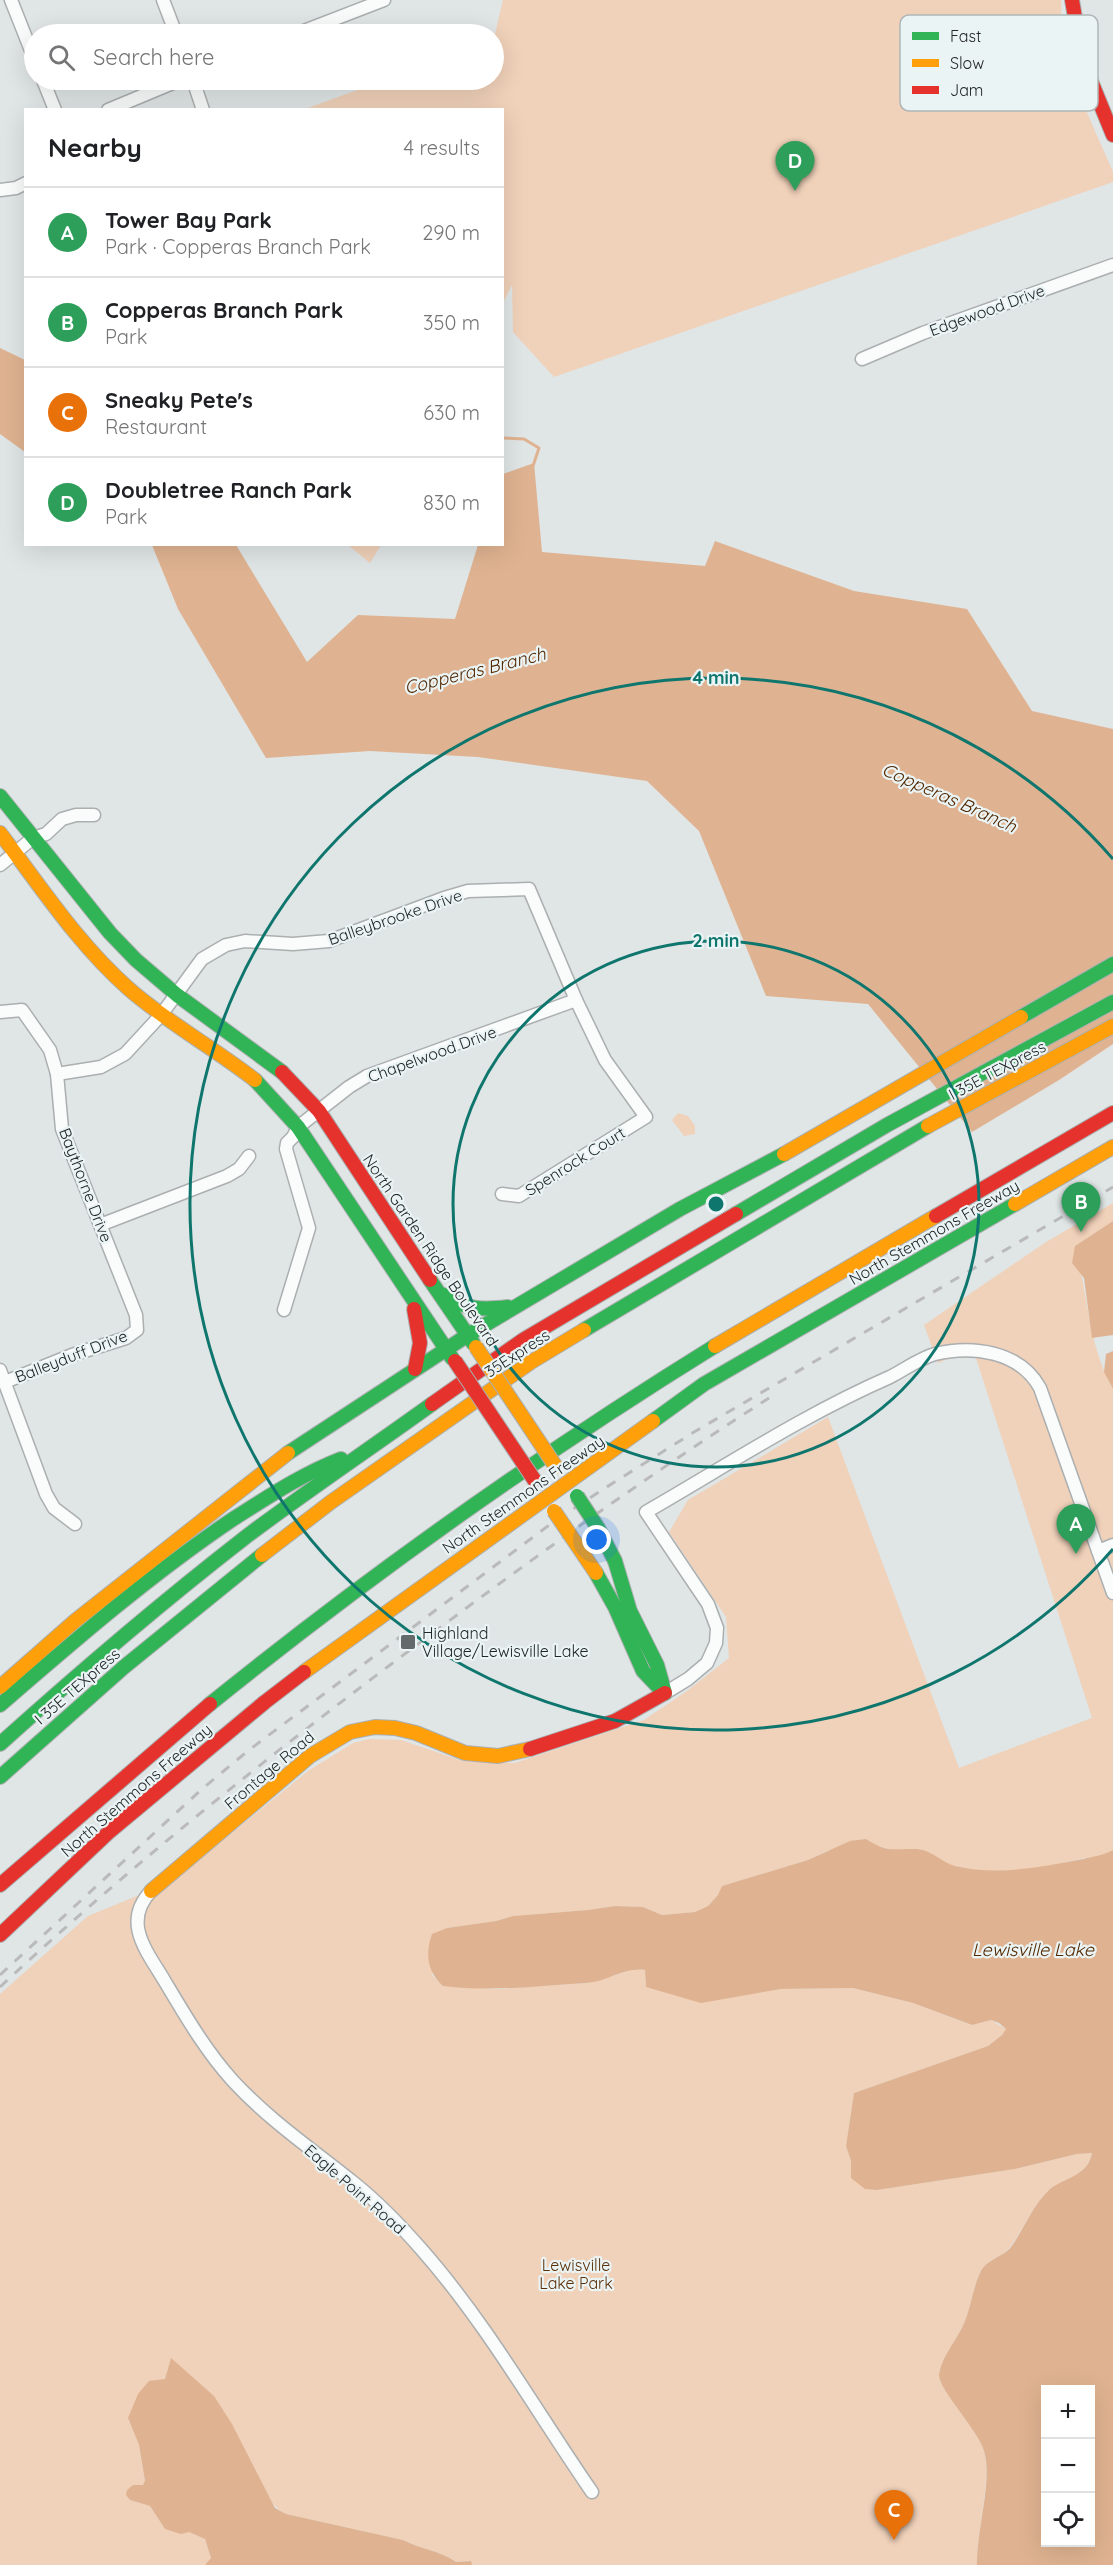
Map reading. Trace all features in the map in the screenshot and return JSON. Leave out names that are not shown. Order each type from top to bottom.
[{"type":"main road","points":[[1072,0],[1075,15]]},
{"type":"main road","points":[[1098,88],[1108,106],[1113,135]]},
{"type":"main road","name":"North Garden Ridge Boulevard","points":[[0,796],[110,933],[136,960],[177,995],[278,1067],[319,1112],[385,1214],[577,1496],[615,1561],[630,1611],[657,1665],[665,1693]]},
{"type":"main road","points":[[0,833],[78,937],[128,988],[161,1016],[260,1084],[298,1127],[596,1573],[615,1607],[643,1671],[665,1693]]},
{"type":"main road","points":[[0,1688],[75,1621],[284,1455],[415,1369],[680,1209],[754,1172],[1113,964]]},
{"type":"main road","points":[[0,1744],[70,1681],[186,1584],[365,1451],[523,1340],[887,1125],[1113,1002]]},
{"type":"main road","name":"I 35E TEXpress","points":[[897,1143],[1113,1026]]},
{"type":"main road","name":"North Stemmons Freeway","points":[[0,1885],[127,1772],[288,1641],[502,1484],[586,1427],[707,1351],[1113,1113]]},
{"type":"main road","name":"35Express","points":[[177,1622],[331,1502],[531,1362],[897,1143]]},
{"type":"main road","name":"North Stemmons Freeway","points":[[0,1935],[110,1831],[265,1702],[350,1638],[568,1484],[704,1384],[1113,1147]]},
{"type":"main road","points":[[437,1289],[457,1304],[476,1311],[519,1305]]},
{"type":"main road","points":[[411,1298],[420,1343],[415,1369]]},
{"type":"main road","points":[[0,1706],[135,1591],[222,1527],[312,1469],[365,1451]]},
{"type":"main road","name":"I 35E TEXpress","points":[[0,1777],[81,1703],[177,1622]]},
{"type":"main road","name":"Frontage Road","points":[[151,1891],[310,1756],[350,1732],[375,1727],[395,1728],[465,1753],[498,1756],[520,1752],[615,1721],[665,1693]]},
{"type":"street","points":[[12,0],[24,32]]},
{"type":"street","points":[[163,0],[172,24]]},
{"type":"street","points":[[322,24],[384,0]]},
{"type":"street","points":[[47,90],[54,108]]},
{"type":"street","points":[[113,108],[156,90]]},
{"type":"street","points":[[196,90],[202,108]]},
{"type":"street","points":[[0,190],[16,188],[24,184]]},
{"type":"street","name":"Edgewood Drive","points":[[862,358],[923,333],[1113,265]]},
{"type":"street","points":[[0,864],[33,838],[45,834],[62,819],[76,815],[94,815]]},
{"type":"street","name":"Balleybrooke Drive","points":[[57,1074],[113,1062],[125,1054],[161,1016],[202,959],[226,945],[245,941],[293,944],[329,941],[460,893],[529,889],[576,1000],[605,1060],[646,1117]]},
{"type":"street","name":"Chapelwood Drive","points":[[298,1127],[349,1087],[367,1076],[576,1000]]},
{"type":"street","name":"Baythorne Drive","points":[[0,1012],[22,1010],[50,1050],[57,1074],[62,1129],[136,1315],[137,1330]]},
{"type":"street","name":"Spenrock Court","points":[[502,1194],[519,1196],[646,1117]]},
{"type":"street","points":[[284,1310],[309,1228],[286,1149],[287,1143],[298,1127]]},
{"type":"street","points":[[100,1225],[226,1176],[239,1169],[249,1156]]},
{"type":"street","name":"Balleyduff Drive","points":[[5,1382],[126,1338],[137,1330]]},
{"type":"street","points":[[665,1693],[688,1679],[707,1663],[716,1643],[717,1628],[708,1604],[646,1512],[862,1389],[934,1354],[976,1350],[1005,1358],[1034,1376],[1113,1593]]},
{"type":"street","points":[[0,1370],[46,1494],[54,1508],[75,1524]]},
{"type":"street","points":[[1098,1551],[1113,1545]]},
{"type":"street","name":"Eagle Point Road","points":[[151,1891],[138,1912],[137,1930],[147,1953],[200,2040],[233,2081],[255,2102],[362,2190],[423,2251],[519,2381],[592,2492]]},
{"type":"green space","points":[[503,0],[1061,0],[1062,15],[900,15],[900,111],[1087,111],[1113,172],[1113,182],[554,377],[513,332],[512,285],[504,301],[504,108],[308,108],[357,90],[504,90],[504,24],[497,24]]},
{"type":"green space","points":[[349,546],[380,546],[370,563]]},
{"type":"green space","points":[[678,1113],[688,1116],[695,1126],[695,1134],[684,1136],[672,1120]]},
{"type":"green space","name":"Lewisville Lake Park","points":[[1113,1203],[1113,1221],[1075,1246],[1093,1337],[1113,1389],[1113,1850],[1101,1857],[1084,1858],[1032,1870],[985,1871],[953,1866],[920,1849],[899,1851],[878,1847],[829,1850],[808,1860],[722,1886],[718,1895],[708,1906],[695,1912],[662,1915],[643,1907],[615,1906],[513,1916],[496,1921],[447,1928],[432,1975],[443,1986],[497,1989],[589,1983],[635,1969],[645,1970],[646,1987],[665,1991],[756,1993],[781,1989],[853,1988],[913,2003],[971,2025],[991,2020],[1006,2029],[988,2046],[854,2093],[846,2146],[851,2161],[851,2178],[877,2190],[1015,2169],[1077,2154],[1092,2153],[1080,2173],[1054,2186],[1043,2196],[1010,2247],[983,2268],[965,2321],[939,2374],[944,2389],[975,2432],[984,2451],[986,2477],[977,2565],[472,2565],[470,2561],[456,2562],[444,2555],[403,2540],[286,2514],[267,2495],[246,2453],[221,2415],[202,2391],[171,2359],[165,2379],[128,2418],[139,2445],[145,2482],[143,2485],[133,2485],[127,2490],[130,2500],[150,2506],[165,2529],[189,2532],[205,2539],[211,2558],[205,2565],[0,2565],[0,1994],[88,1916],[171,1882],[308,1771],[353,1743],[369,1739],[401,1740],[463,1761],[515,1763],[644,1720],[687,1691],[729,1658],[726,1617],[669,1532],[688,1500],[828,1417],[959,1768],[1092,1718],[976,1358],[952,1357],[938,1363],[924,1325],[1046,1242]]},
{"type":"water","points":[[0,348],[24,360],[24,451],[0,434]]},
{"type":"water","name":"Copperas Branch","points":[[534,463],[542,552],[705,566],[715,541],[854,591],[967,609],[1032,711],[1113,729],[1113,1044],[1059,1080],[972,1132],[868,1004],[766,996],[699,831],[647,781],[478,757],[370,751],[266,758],[178,609],[152,546],[237,546],[307,662],[358,615],[455,619],[478,546],[504,546],[504,474]]},
{"type":"water","points":[[1113,1221],[1113,1335],[1092,1338],[1084,1278],[1072,1263],[1075,1246]]},
{"type":"water","points":[[1113,1351],[1113,1389],[1104,1372],[1106,1354]]},
{"type":"water","name":"Lewisville Lake","points":[[866,1839],[880,1847],[923,1850],[955,1866],[988,1870],[1051,1865],[1098,1856],[1113,1850],[1113,2565],[977,2565],[987,2477],[984,2451],[975,2432],[944,2389],[939,2374],[943,2360],[965,2321],[983,2268],[1011,2247],[1043,2196],[1054,2186],[1080,2172],[1090,2161],[1092,2153],[1077,2154],[1015,2169],[877,2190],[865,2189],[851,2178],[851,2161],[846,2146],[854,2093],[988,2046],[1006,2029],[991,2020],[972,2025],[913,2003],[853,1988],[781,1989],[701,2003],[646,1987],[645,1970],[630,1971],[587,1983],[515,1988],[461,1988],[443,1986],[429,1962],[432,1934],[447,1928],[496,1921],[513,1916],[615,1906],[643,1907],[662,1915],[695,1912],[708,1906],[718,1895],[722,1886],[808,1860],[850,1841]]},
{"type":"water","points":[[171,2358],[214,2396],[232,2424],[275,2508],[286,2514],[403,2540],[444,2555],[456,2562],[471,2561],[472,2565],[205,2565],[211,2558],[205,2539],[189,2532],[181,2534],[165,2529],[150,2506],[130,2500],[126,2495],[127,2490],[133,2485],[143,2485],[145,2481],[139,2445],[128,2418],[138,2394],[149,2381],[165,2379]]},
{"type":"waterway","points":[[504,438],[524,439],[539,448],[533,466]]},
{"type":"railway","points":[[0,1975],[202,1789],[249,1750],[552,1523],[694,1432],[1113,1187]]},
{"type":"railway","points":[[0,1987],[100,1897],[202,1811],[361,1687],[589,1519],[769,1398]]},
{"type":"traffic: fast","points":[[0,796],[110,933],[136,960],[177,995],[282,1072]]},
{"type":"traffic: fast","points":[[1021,1017],[1113,964]]},
{"type":"traffic: fast","points":[[736,1214],[887,1125],[1113,1002]]},
{"type":"traffic: fast","points":[[255,1080],[298,1127],[452,1358]]},
{"type":"traffic: fast","points":[[584,1330],[928,1126]]},
{"type":"traffic: fast","points":[[288,1453],[468,1335],[680,1209],[784,1154]]},
{"type":"traffic: fast","points":[[653,1421],[704,1384],[1015,1204]]},
{"type":"traffic: fast","points":[[430,1280],[473,1343]]},
{"type":"traffic: fast","points":[[444,1295],[459,1304],[474,1308],[508,1307]]},
{"type":"traffic: fast","points":[[210,1704],[394,1562],[457,1517],[584,1430],[715,1346]]},
{"type":"traffic: fast","points":[[0,1744],[60,1690],[215,1561],[432,1404]]},
{"type":"traffic: fast","points":[[0,1705],[56,1656],[202,1540],[286,1486],[341,1459]]},
{"type":"traffic: fast","points":[[577,1496],[598,1528],[615,1561]]},
{"type":"traffic: fast","points":[[0,1777],[124,1667],[262,1555]]},
{"type":"traffic: fast","points":[[615,1561],[630,1611],[657,1665],[665,1693]]},
{"type":"traffic: fast","points":[[596,1573],[615,1607],[643,1671],[663,1692]]},
{"type":"traffic: slow","points":[[0,833],[61,914],[110,972],[159,1013],[255,1080]]},
{"type":"traffic: slow","points":[[784,1154],[1021,1017]]},
{"type":"traffic: slow","points":[[928,1126],[1113,1026]]},
{"type":"traffic: slow","points":[[1015,1204],[1113,1147]]},
{"type":"traffic: slow","points":[[715,1346],[936,1216]]},
{"type":"traffic: slow","points":[[262,1555],[331,1502],[531,1362],[584,1330]]},
{"type":"traffic: slow","points":[[476,1347],[556,1467]]},
{"type":"traffic: slow","points":[[304,1672],[653,1421]]},
{"type":"traffic: slow","points":[[0,1687],[75,1621],[288,1453]]},
{"type":"traffic: slow","points":[[554,1511],[596,1573]]},
{"type":"traffic: slow","points":[[151,1891],[310,1756],[350,1732],[375,1727],[395,1728],[416,1733],[465,1753],[498,1756],[530,1749]]},
{"type":"traffic: jam","points":[[1072,0],[1075,15]]},
{"type":"traffic: jam","points":[[1098,98],[1113,135]]},
{"type":"traffic: jam","points":[[282,1072],[319,1111],[430,1280]]},
{"type":"traffic: jam","points":[[936,1216],[1113,1113]]},
{"type":"traffic: jam","points":[[432,1404],[523,1340],[736,1214]]},
{"type":"traffic: jam","points":[[414,1309],[420,1343],[415,1369]]},
{"type":"traffic: jam","points":[[455,1361],[535,1481]]},
{"type":"traffic: jam","points":[[0,1935],[110,1831],[304,1672]]},
{"type":"traffic: jam","points":[[530,1749],[615,1721],[665,1693]]},
{"type":"traffic: jam","points":[[0,1885],[210,1704]]},
{"type":"place","name":"Doubletree Ranch Park","points":[[795,191]]},
{"type":"place","name":"Copperas Branch Park","points":[[1081,1232]]},
{"type":"place","name":"Tower Bay Park","points":[[1076,1554]]},
{"type":"place","name":"Highland Village/Lewisville Lake","points":[[408,1642]]},
{"type":"place","name":"Sneaky Pete's","points":[[894,2540]]}]
